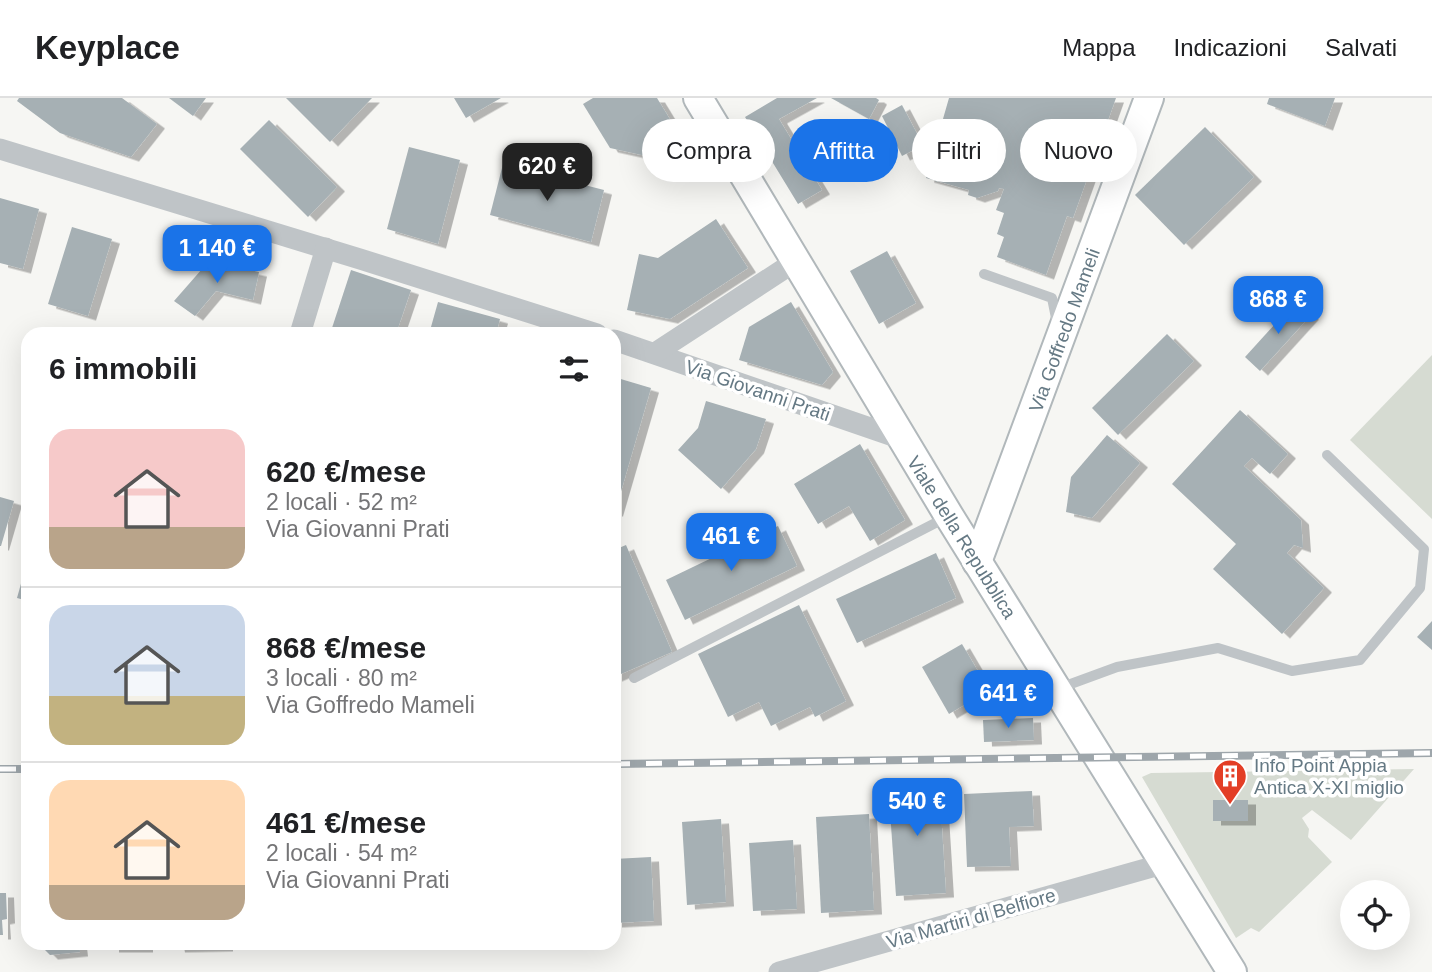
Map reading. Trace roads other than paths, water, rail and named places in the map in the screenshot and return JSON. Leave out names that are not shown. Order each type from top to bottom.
[{"type":"street","name":"Viale della Repubblica","points":[[698,98],[1055,690],[1232,972]]},
{"type":"street","name":"Via Goffredo Mameli","points":[[977,562],[1149,98]]},
{"type":"street","points":[[0,149],[575,327]]},
{"type":"street","points":[[302,327],[326,248]]},
{"type":"street","points":[[655,354],[796,261]]},
{"type":"street","name":"Via Giovanni Prati","points":[[621,342],[902,439]]},
{"type":"street","name":"Via Martiri di Belfiore","points":[[779,972],[1163,864]]},
{"type":"lane","points":[[984,274],[1052,298],[1060,340]]},
{"type":"lane","points":[[1055,690],[1117,667],[1217,648],[1292,671],[1360,660],[1420,588],[1424,549],[1327,455]]},
{"type":"lane","points":[[634,678],[949,516]]},
{"type":"railway","points":[[621,764],[1432,753]]},
{"type":"railway","points":[[0,769],[21,769]]},
{"type":"place","name":"Info Point Appia Antica X-XI miglio","points":[[1230,806]]}]
